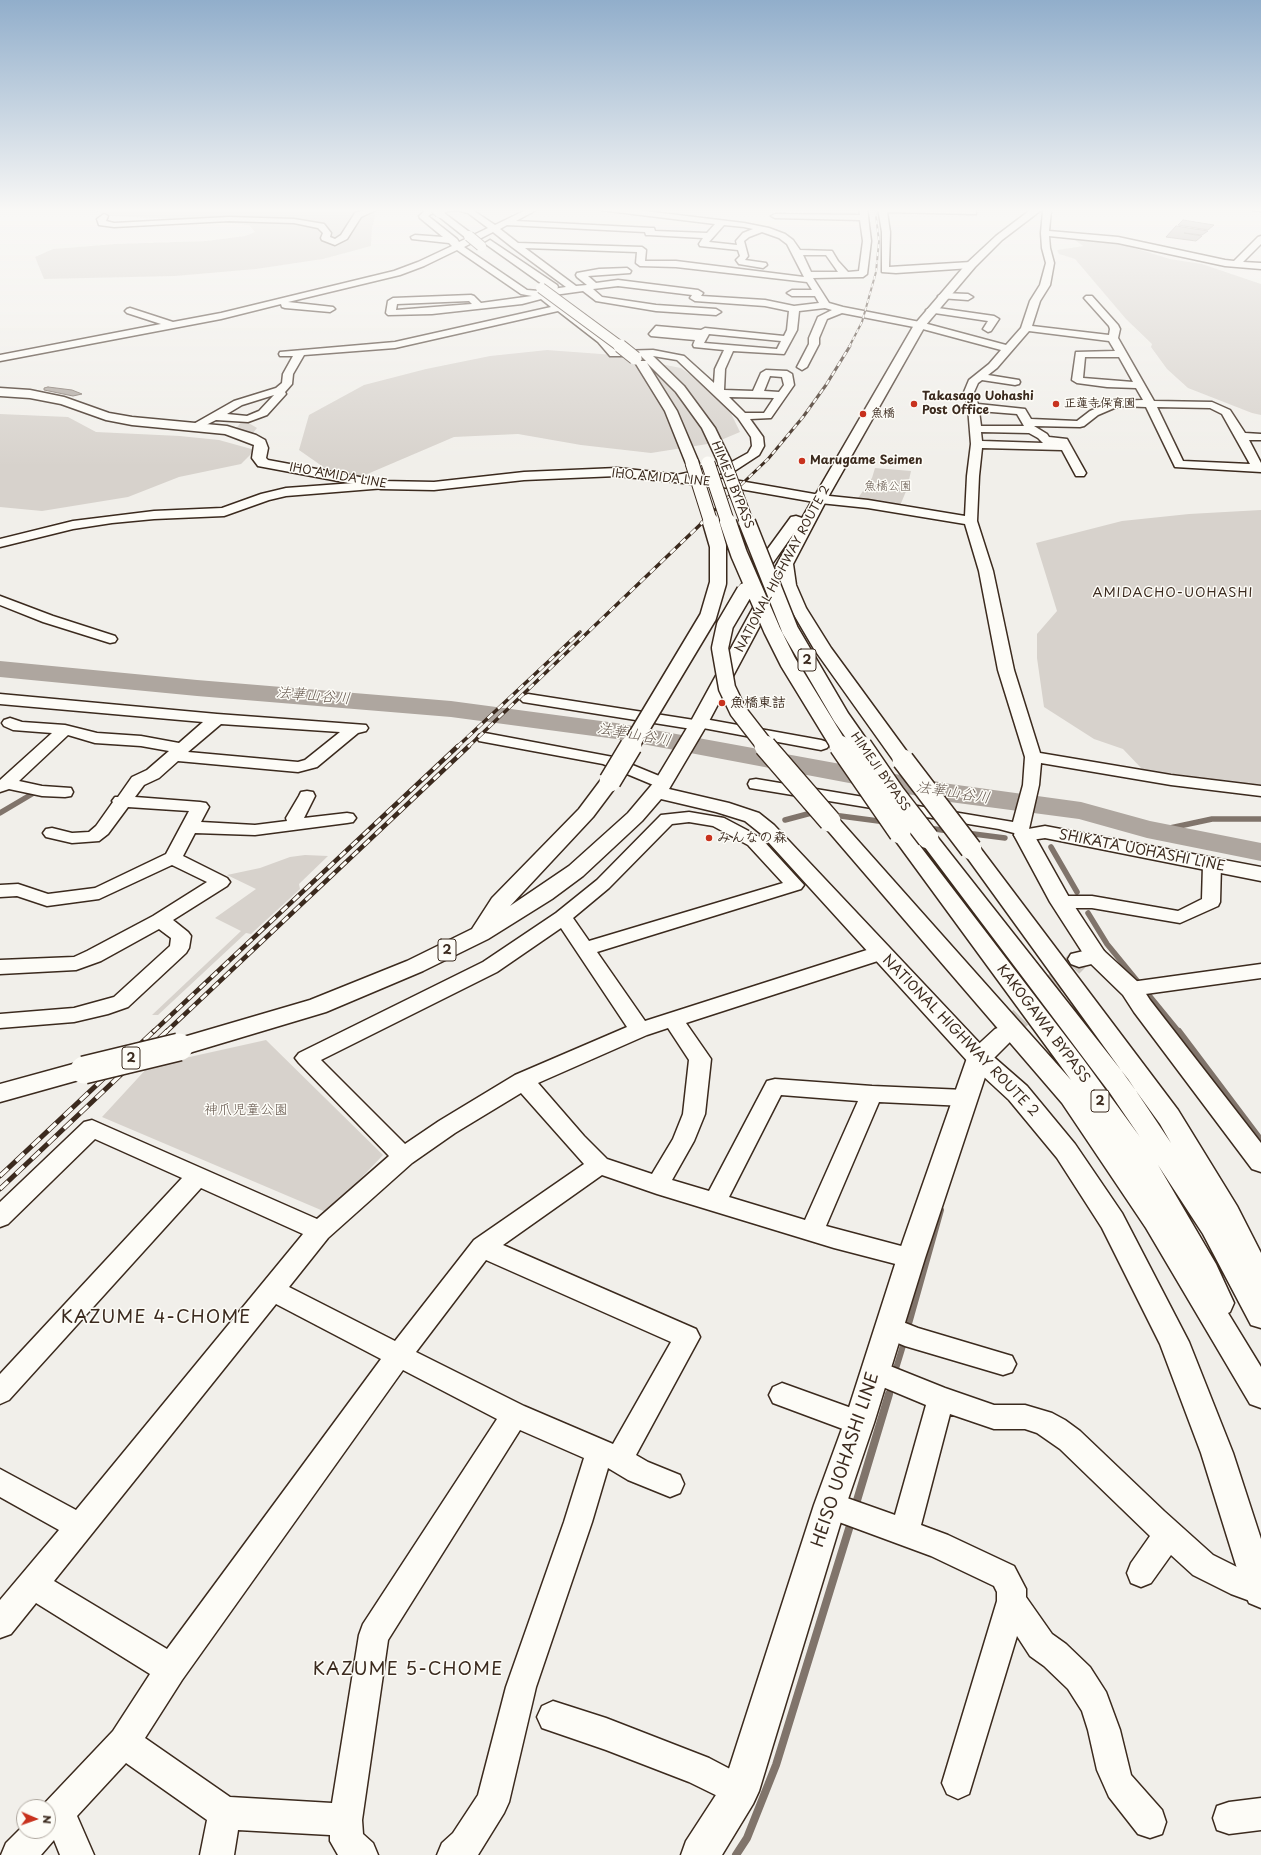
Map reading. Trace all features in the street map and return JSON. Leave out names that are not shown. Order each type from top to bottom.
[{"type":"main road","name":"HIMEJI BYPASS","points":[[543,295],[641,359],[680,388],[708,428],[707,459],[740,554],[772,630],[788,662],[845,755],[900,833]]},
{"type":"main road","name":"HIMEJI BYPASS","points":[[564,295],[625,337],[690,424]]},
{"type":"main road","name":"NATIONAL HIGHWAY ROUTE 2","points":[[0,1093],[84,1070],[179,1047],[269,1021],[332,1000],[409,969],[480,934],[528,905],[576,871],[635,817],[663,784],[699,724],[785,564],[816,498],[836,471],[920,325],[943,296]]},
{"type":"main road","points":[[480,934],[500,902],[561,840],[610,781],[708,617],[718,583],[718,546],[707,459],[671,411],[641,359]]},
{"type":"main road","name":"IHO AMIDA LINE","points":[[0,392],[30,394],[64,400],[106,416],[132,421],[227,430],[251,438],[260,443],[261,448],[259,458],[263,463],[381,485],[434,486],[524,476],[581,473],[623,473],[740,485],[816,498]]},
{"type":"main road","name":"HIMEJI BYPASS","points":[[707,459],[758,551],[790,630],[841,717],[894,794],[928,838]]},
{"type":"main road","points":[[816,498],[745,591],[726,625],[720,648],[727,688],[738,711],[756,736],[1071,1096],[1156,1220],[1261,1394]]},
{"type":"main road","points":[[785,564],[788,585],[798,608],[823,649],[903,760],[1169,1117],[1227,1214],[1261,1281]]},
{"type":"main road","name":"NATIONAL HIGHWAY ROUTE 2","points":[[663,784],[752,817],[767,829],[880,953],[979,1058],[1018,1093],[1066,1151],[1112,1221],[1174,1342],[1217,1453],[1261,1591]]},
{"type":"main road","points":[[1022,829],[1076,902],[1087,958],[1141,987],[1142,1006],[1261,1162]]},
{"type":"main road","name":"SHIKATA UOHASHI LINE","points":[[1022,829],[1045,832],[1261,874]]},
{"type":"main road","name":"KAKOGAWA BYPASS","points":[[900,833],[1074,1065],[1141,1159],[1206,1272],[1261,1394]]},
{"type":"main road","name":"KAKOGAWA BYPASS","points":[[928,838],[1119,1086],[1213,1226],[1261,1316]]},
{"type":"main road","points":[[979,1058],[1003,1035]]},
{"type":"main road","name":"HEISO UOHASHI LINE","points":[[700,1855],[740,1791],[830,1505],[859,1422],[884,1377],[890,1328],[911,1258],[979,1058]]},
{"type":"street","points":[[0,358],[173,325],[310,295]]},
{"type":"street","points":[[479,306],[471,298],[393,301],[391,313],[432,312],[522,301],[537,295]]},
{"type":"street","points":[[543,295],[602,340],[614,354],[653,353],[680,358],[719,392],[742,416],[757,437],[758,446],[753,455],[732,467],[681,478]]},
{"type":"street","points":[[596,295],[599,299],[656,308],[726,312]]},
{"type":"street","points":[[634,304],[644,295]]},
{"type":"street","points":[[697,295],[695,298],[765,303],[794,312]]},
{"type":"street","points":[[819,295],[825,305]]},
{"type":"street","points":[[756,784],[1022,829],[1031,785],[1033,757],[1006,670],[986,571],[971,521],[973,476],[977,444],[973,407],[969,392],[973,382],[994,366],[1027,324],[1035,301],[1039,295]]},
{"type":"street","points":[[943,296],[968,296]]},
{"type":"street","points":[[1103,298],[1085,298],[1113,325],[1115,329],[1113,338],[1150,403],[1179,464],[1260,468]]},
{"type":"street","points":[[273,303],[310,308],[305,316],[325,315],[333,306]]},
{"type":"street","points":[[771,315],[794,312],[825,305],[841,310],[920,325],[1008,349]]},
{"type":"street","points":[[979,317],[986,307]]},
{"type":"street","points":[[284,354],[395,345],[418,336],[453,332],[559,308]]},
{"type":"street","points":[[805,366],[814,344],[814,338],[824,317],[841,310]]},
{"type":"street","points":[[931,310],[994,319],[988,330]]},
{"type":"street","points":[[130,311],[173,325]]},
{"type":"street","points":[[786,339],[703,335],[698,345],[780,352],[792,330],[794,312]]},
{"type":"street","points":[[1027,324],[1054,323]]},
{"type":"street","points":[[438,324],[453,332]]},
{"type":"street","points":[[1027,324],[1113,338]]},
{"type":"street","points":[[712,368],[730,348]]},
{"type":"street","points":[[196,426],[238,403],[274,392],[287,384],[288,374],[302,352]]},
{"type":"street","points":[[1122,354],[1080,354],[1077,380],[1107,384],[1140,385]]},
{"type":"street","points":[[686,357],[696,365],[712,368]]},
{"type":"street","points":[[712,368],[719,392]]},
{"type":"street","points":[[742,416],[767,416],[789,385],[787,374],[766,373],[757,394]]},
{"type":"street","points":[[980,377],[1015,382]]},
{"type":"street","points":[[214,416],[248,419],[263,413],[281,394],[274,392]]},
{"type":"street","points":[[719,392],[782,395]]},
{"type":"street","points":[[976,429],[1080,424],[1094,413],[1118,403],[1212,405],[1226,412],[1260,468]]},
{"type":"street","points":[[973,407],[1021,411],[1029,426],[1043,436],[1045,440],[1063,441],[1080,473]]},
{"type":"street","points":[[1241,436],[1261,436]]},
{"type":"street","points":[[977,444],[1067,447]]},
{"type":"street","points":[[0,542],[73,525],[154,515],[224,512],[265,497],[286,492],[381,485]]},
{"type":"street","points":[[816,498],[868,504],[971,521]]},
{"type":"street","points":[[1,601],[43,617],[110,639]]},
{"type":"street","points":[[0,699],[217,719],[357,728],[311,764],[298,767],[178,753],[152,743],[124,737],[95,738],[78,732],[65,730],[5,726]]},
{"type":"street","points":[[528,699],[699,724],[821,745]]},
{"type":"street","points":[[5,726],[34,708],[38,702]]},
{"type":"street","points":[[52,833],[67,844],[93,837],[98,834],[138,781],[148,777],[217,719]]},
{"type":"street","points":[[3,785],[65,730]]},
{"type":"street","points":[[485,738],[607,760],[663,784]]},
{"type":"street","points":[[1033,757],[1171,780],[1261,791]]},
{"type":"street","points":[[3,785],[64,793]]},
{"type":"street","points":[[296,824],[295,818],[307,796]]},
{"type":"street","points":[[0,891],[18,890],[47,900],[100,893],[172,858],[200,807],[122,801]]},
{"type":"street","points":[[404,1157],[306,1058],[490,967],[563,917],[603,884],[667,819],[689,817],[718,822],[754,841],[795,885],[585,949]]},
{"type":"street","points":[[190,827],[255,830],[347,818]]},
{"type":"street","points":[[0,967],[76,963],[94,956],[160,920],[221,882],[172,858]]},
{"type":"street","points":[[1076,902],[1180,917],[1211,902],[1212,865]]},
{"type":"street","points":[[563,917],[640,1030]]},
{"type":"street","points":[[0,1021],[74,1014],[108,1007],[121,1002],[179,948],[181,936],[160,920]]},
{"type":"street","points":[[0,1623],[80,1527],[320,1231],[404,1157],[447,1127],[523,1081],[640,1030],[880,953]]},
{"type":"street","points":[[1141,987],[1261,971]]},
{"type":"street","points":[[657,1185],[682,1141],[694,1114],[700,1059],[674,1020]]},
{"type":"street","points":[[523,1081],[576,1142],[599,1165],[657,1185],[714,1202],[911,1258]]},
{"type":"street","points":[[714,1202],[775,1087],[872,1094],[965,1098]]},
{"type":"street","points":[[812,1231],[872,1094]]},
{"type":"street","points":[[0,1217],[92,1128],[320,1231]]},
{"type":"street","points":[[56,1815],[124,1742],[172,1669],[398,1356],[482,1247],[599,1165]]},
{"type":"street","points":[[0,1392],[198,1176]]},
{"type":"street","points":[[454,1855],[465,1845],[493,1802],[521,1687],[581,1515],[609,1457],[687,1337],[482,1247]]},
{"type":"street","points":[[272,1290],[515,1415],[670,1484]]},
{"type":"street","points":[[890,1328],[914,1338],[1003,1364]]},
{"type":"street","points":[[884,1377],[994,1417],[1025,1417],[1043,1422],[1056,1429],[1203,1565],[1241,1584],[1261,1591]]},
{"type":"street","points":[[782,1395],[859,1422]]},
{"type":"street","points":[[905,1532],[941,1399]]},
{"type":"street","points":[[361,1855],[347,1841],[346,1820],[374,1635],[515,1415]]},
{"type":"street","points":[[0,1482],[80,1527]]},
{"type":"street","points":[[830,1505],[938,1545],[1004,1576],[1011,1589],[1012,1601],[958,1783]]},
{"type":"street","points":[[1141,1573],[1169,1534]]},
{"type":"street","points":[[32,1584],[172,1669]]},
{"type":"street","points":[[1012,1601],[1041,1645],[1055,1655],[1079,1678],[1094,1703],[1104,1730],[1113,1770],[1120,1786],[1150,1822]]},
{"type":"street","points":[[553,1717],[606,1734],[698,1769],[740,1791]]},
{"type":"street","points":[[124,1742],[225,1814],[346,1820]]},
{"type":"street","points":[[217,1855],[225,1814]]},
{"type":"street","points":[[1229,1818],[1261,1814]]},
{"type":"street","points":[[56,1830],[77,1855]]},
{"type":"street","points":[[18,1855],[33,1839]]},
{"type":"green space","points":[[1105,295],[1261,295],[1261,415],[1252,413],[1188,388],[1167,369],[1151,347],[1152,344],[1126,319]]},
{"type":"green space","points":[[547,350],[615,355],[681,368],[724,399],[740,432],[714,443],[651,453],[581,445],[518,434],[454,437],[358,478],[329,471],[299,450],[309,415],[364,385],[426,369],[490,356]]},
{"type":"green space","points":[[0,414],[68,417],[96,432],[180,436],[219,440],[255,450],[241,464],[179,477],[128,497],[42,511],[0,507]]},
{"type":"green space","points":[[241,422],[247,422],[257,428],[252,434],[236,429]]},
{"type":"green space","name":"魚橋公園","points":[[875,468],[911,471],[907,489],[899,508],[856,501],[872,478]]},
{"type":"green space","points":[[1261,510],[1261,787],[1242,783],[1143,770],[1123,749],[1094,739],[1044,707],[1037,658],[1037,634],[1057,611],[1036,543],[1122,521],[1189,514]]},
{"type":"green space","points":[[305,855],[328,856],[299,884],[300,889],[251,934],[246,933],[158,1015],[152,1015],[241,931],[215,918],[256,889],[227,875],[260,868],[290,857]]},
{"type":"green space","name":"神爪児童公園","points":[[266,1040],[383,1155],[328,1213],[102,1117],[149,1066]]},
{"type":"shaded area","points":[[48,387],[72,390],[82,394],[73,396],[44,390],[44,388]]},
{"type":"waterway","name":"法華山谷川","points":[[0,669],[197,688],[345,699],[451,709],[616,731],[950,793],[1081,811],[1147,829],[1261,852]]},
{"type":"waterway","points":[[0,813],[32,794]]},
{"type":"waterway","points":[[785,820],[815,812]]},
{"type":"waterway","points":[[833,815],[886,822]]},
{"type":"waterway","points":[[1156,831],[1212,819],[1261,819]]},
{"type":"waterway","points":[[928,828],[949,831]]},
{"type":"waterway","points":[[966,833],[1005,838]]},
{"type":"waterway","points":[[1051,847],[1077,892]]},
{"type":"waterway","points":[[1088,913],[1107,944],[1179,1032]]},
{"type":"waterway","points":[[1179,1031],[1261,1140]]},
{"type":"waterway","points":[[907,1331],[941,1210]]},
{"type":"waterway","points":[[894,1375],[905,1339]]},
{"type":"waterway","points":[[889,1395],[892,1383]]},
{"type":"waterway","points":[[855,1507],[889,1394]]},
{"type":"waterway","points":[[736,1855],[747,1838],[776,1765],[852,1519]]},
{"type":"tunnel","points":[[1003,1035],[1079,959]]},
{"type":"railway","points":[[849,347],[862,322],[870,295]]},
{"type":"railway","points":[[701,523],[768,459],[803,417],[826,385],[850,346]]},
{"type":"railway","points":[[468,747],[703,522]]},
{"type":"railway","points":[[457,747],[580,632]]},
{"type":"railway","points":[[153,1032],[458,746]]},
{"type":"railway","points":[[166,1032],[469,746]]},
{"type":"railway","points":[[0,1176],[154,1031]]},
{"type":"railway","points":[[0,1189],[167,1031]]},
{"type":"place","name":"Takasago Uohashi Post Office","points":[[914,404]]},
{"type":"place","name":"正蓮寺保育園","points":[[1056,404]]},
{"type":"place","name":"魚橋","points":[[863,414]]},
{"type":"place","name":"Marugame Seimen","points":[[802,461]]},
{"type":"place","name":"魚橋東詰","points":[[722,703]]},
{"type":"place","name":"みんなの森","points":[[709,838]]},
{"type":"district","name":"AMIDACHO-UOHASHI","points":[[1173,593]]},
{"type":"district","name":"KAZUME 4-CHOME","points":[[156,1318]]},
{"type":"district","name":"KAZUME 5-CHOME","points":[[408,1670]]}]
